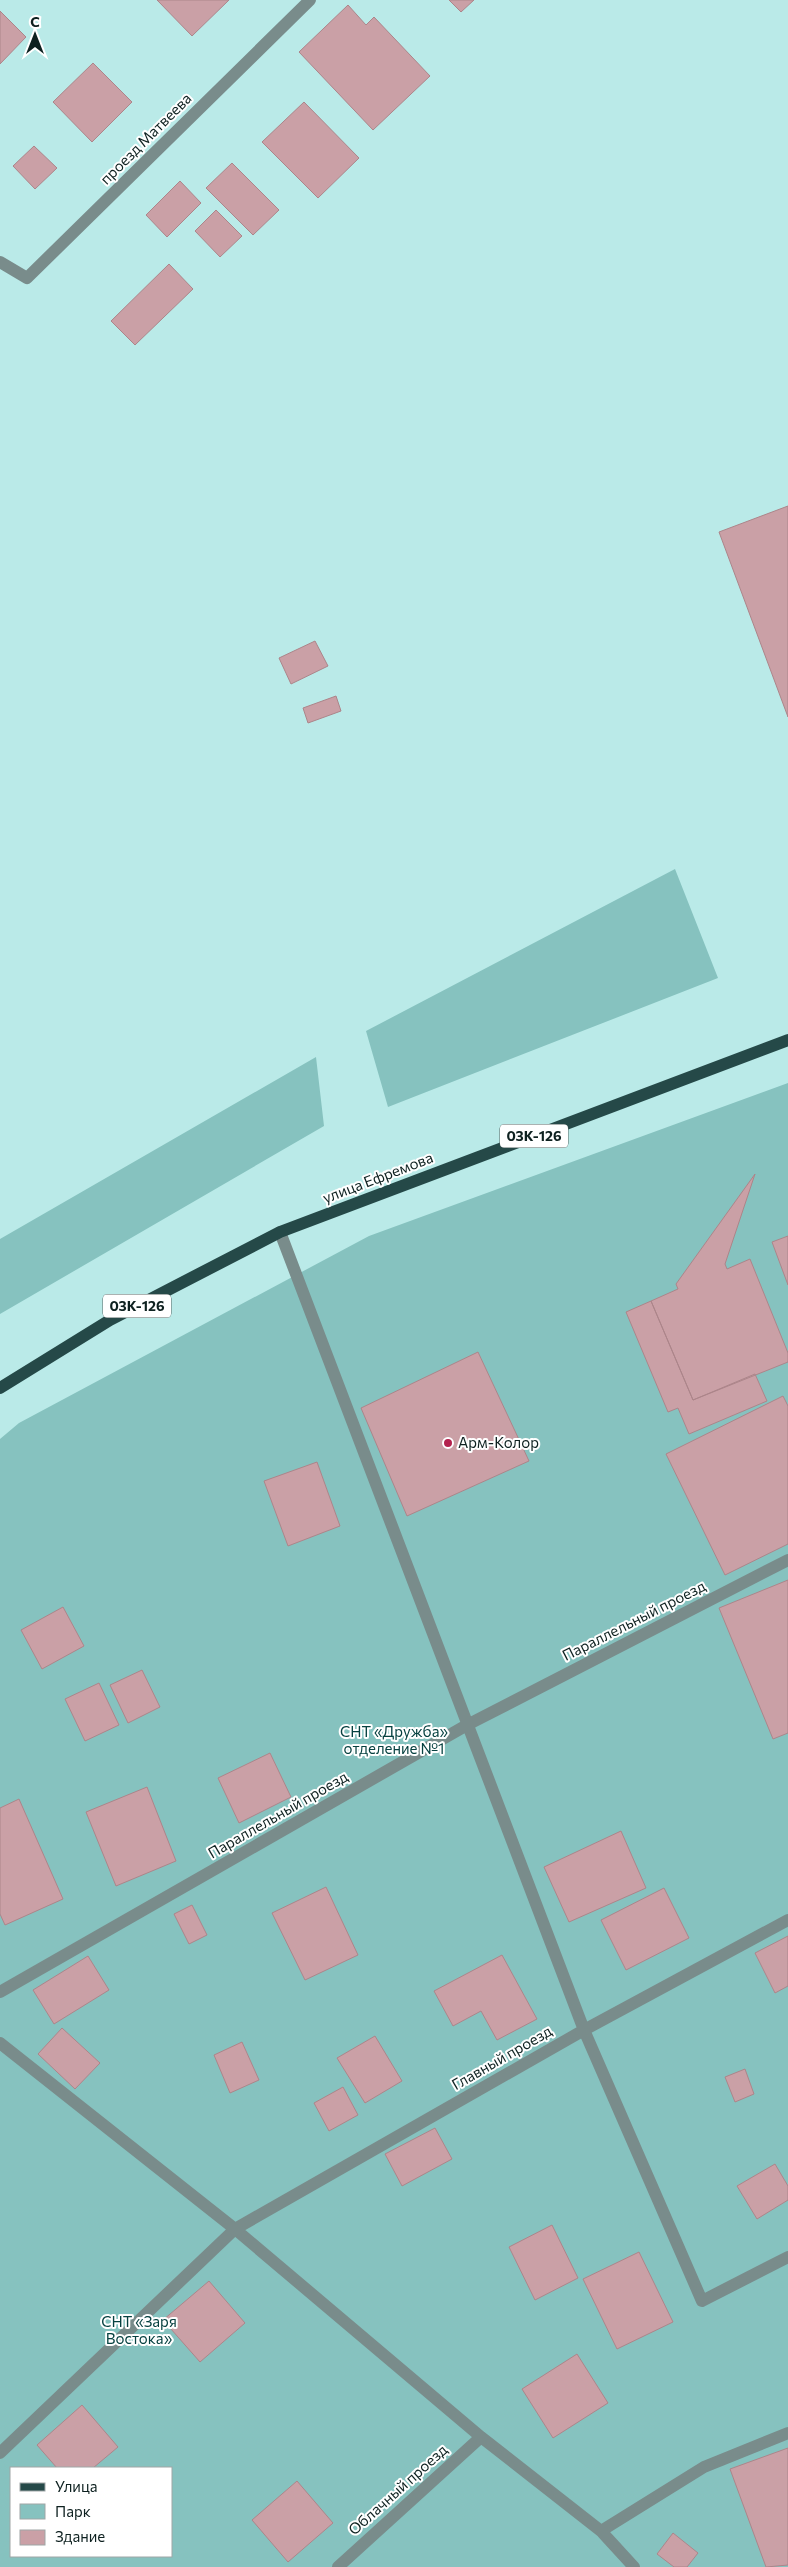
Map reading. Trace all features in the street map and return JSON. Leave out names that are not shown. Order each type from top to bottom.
[{"type":"main road","name":"улица Ефремова","points":[[0,1388],[110,1320],[280,1232],[788,1040]]},
{"type":"street","name":"проезд Матвеева","points":[[0,262],[27,278],[310,0]]},
{"type":"street","points":[[280,1232],[584,2030],[702,2302],[788,2257]]},
{"type":"street","name":"Параллельный проезд","points":[[0,1992],[467,1725],[788,1560]]},
{"type":"street","name":"Главный проезд","points":[[0,2453],[235,2229],[584,2030],[788,1920]]},
{"type":"street","points":[[0,2043],[235,2229],[480,2437],[601,2531],[634,2567]]},
{"type":"street","points":[[601,2531],[704,2467],[788,2433]]},
{"type":"street","name":"Облачный проезд","points":[[338,2567],[480,2437]]},
{"type":"green space","points":[[675,869],[718,978],[388,1107],[366,1031]]},
{"type":"green space","points":[[316,1057],[324,1126],[0,1314],[0,1239]]},
{"type":"green space","name":"СНТ «Дружба» отделение №1","points":[[788,1083],[788,2567],[0,2567],[0,1439],[19,1423],[369,1236]]},
{"type":"building","points":[[157,0],[229,0],[192,36]]},
{"type":"building","points":[[449,0],[474,0],[461,12]]},
{"type":"building","points":[[348,5],[366,25],[374,17],[430,76],[373,130],[299,52]]},
{"type":"building","points":[[0,11],[26,37],[0,64]]},
{"type":"building","points":[[93,63],[132,102],[92,142],[53,102]]},
{"type":"building","points":[[304,102],[359,158],[318,198],[262,142]]},
{"type":"building","points":[[34,146],[57,168],[35,189],[13,166]]},
{"type":"building","points":[[232,163],[279,210],[253,235],[206,188]]},
{"type":"building","points":[[180,181],[201,203],[167,237],[146,215]]},
{"type":"building","points":[[216,210],[242,236],[220,257],[195,231]]},
{"type":"building","points":[[169,264],[193,289],[135,345],[111,321]]},
{"type":"building","points":[[788,506],[788,717],[719,532]]},
{"type":"building","points":[[315,641],[328,666],[291,684],[279,658]]},
{"type":"building","points":[[336,696],[341,711],[308,723],[303,708]]},
{"type":"building","points":[[755,1174],[725,1264],[727,1269],[750,1259],[788,1353],[788,1362],[693,1400],[651,1301],[678,1289],[676,1284]]},
{"type":"building","points":[[788,1236],[788,1285],[772,1242]]},
{"type":"building","points":[[651,1301],[693,1400],[755,1374],[767,1401],[689,1434],[678,1408],[668,1412],[626,1312]]},
{"type":"building","name":"Арм-Колор","points":[[478,1352],[529,1461],[407,1516],[361,1408]]},
{"type":"building","points":[[783,1396],[788,1406],[788,1544],[725,1575],[666,1454]]},
{"type":"building","points":[[317,1462],[340,1526],[288,1546],[264,1481]]},
{"type":"building","points":[[788,1580],[788,1733],[773,1739],[719,1608]]},
{"type":"building","points":[[63,1607],[84,1646],[42,1669],[21,1630]]},
{"type":"building","points":[[142,1670],[160,1707],[128,1723],[110,1685]]},
{"type":"building","points":[[99,1683],[119,1725],[85,1741],[65,1699]]},
{"type":"building","points":[[270,1753],[291,1797],[239,1823],[218,1778]]},
{"type":"building","points":[[147,1787],[176,1861],[116,1886],[86,1812]]},
{"type":"building","points":[[19,1799],[63,1899],[5,1925],[0,1914],[0,1808]]},
{"type":"building","points":[[621,1831],[646,1888],[569,1922],[544,1867]]},
{"type":"building","points":[[326,1887],[358,1955],[305,1980],[272,1913]]},
{"type":"building","points":[[664,1888],[689,1938],[626,1970],[601,1920]]},
{"type":"building","points":[[192,1905],[207,1935],[189,1944],[174,1914]]},
{"type":"building","points":[[788,1936],[788,1986],[775,1993],[755,1953]]},
{"type":"building","points":[[502,1955],[537,2019],[497,2040],[481,2011],[453,2026],[434,1991]]},
{"type":"building","points":[[88,1956],[109,1990],[54,2024],[33,1990]]},
{"type":"building","points":[[62,2028],[100,2063],[75,2089],[38,2054]]},
{"type":"building","points":[[375,2036],[402,2081],[365,2103],[337,2058]]},
{"type":"building","points":[[242,2042],[259,2080],[230,2093],[214,2055]]},
{"type":"building","points":[[745,2069],[754,2094],[735,2102],[725,2077]]},
{"type":"building","points":[[343,2087],[358,2115],[329,2131],[314,2103]]},
{"type":"building","points":[[435,2128],[452,2159],[402,2186],[385,2154]]},
{"type":"building","points":[[775,2164],[788,2186],[788,2200],[757,2219],[737,2186]]},
{"type":"building","points":[[552,2225],[578,2278],[535,2300],[509,2247]]},
{"type":"building","points":[[639,2252],[673,2322],[617,2349],[583,2279]]},
{"type":"building","points":[[209,2281],[245,2323],[200,2362],[163,2320]]},
{"type":"building","points":[[577,2354],[608,2403],[553,2438],[522,2389]]},
{"type":"building","points":[[82,2405],[118,2447],[94,2467],[56,2467],[37,2445]]},
{"type":"building","points":[[788,2448],[788,2565],[766,2567],[730,2469]]},
{"type":"building","points":[[297,2481],[333,2523],[288,2562],[252,2520]]},
{"type":"building","points":[[673,2533],[698,2553],[687,2567],[674,2567],[657,2554]]},
{"type":"place","name":"Арм-Колор","points":[[448,1443]]},
{"type":"park label","name":"СНТ «Заря Востока»","points":[[139,2330]]}]
